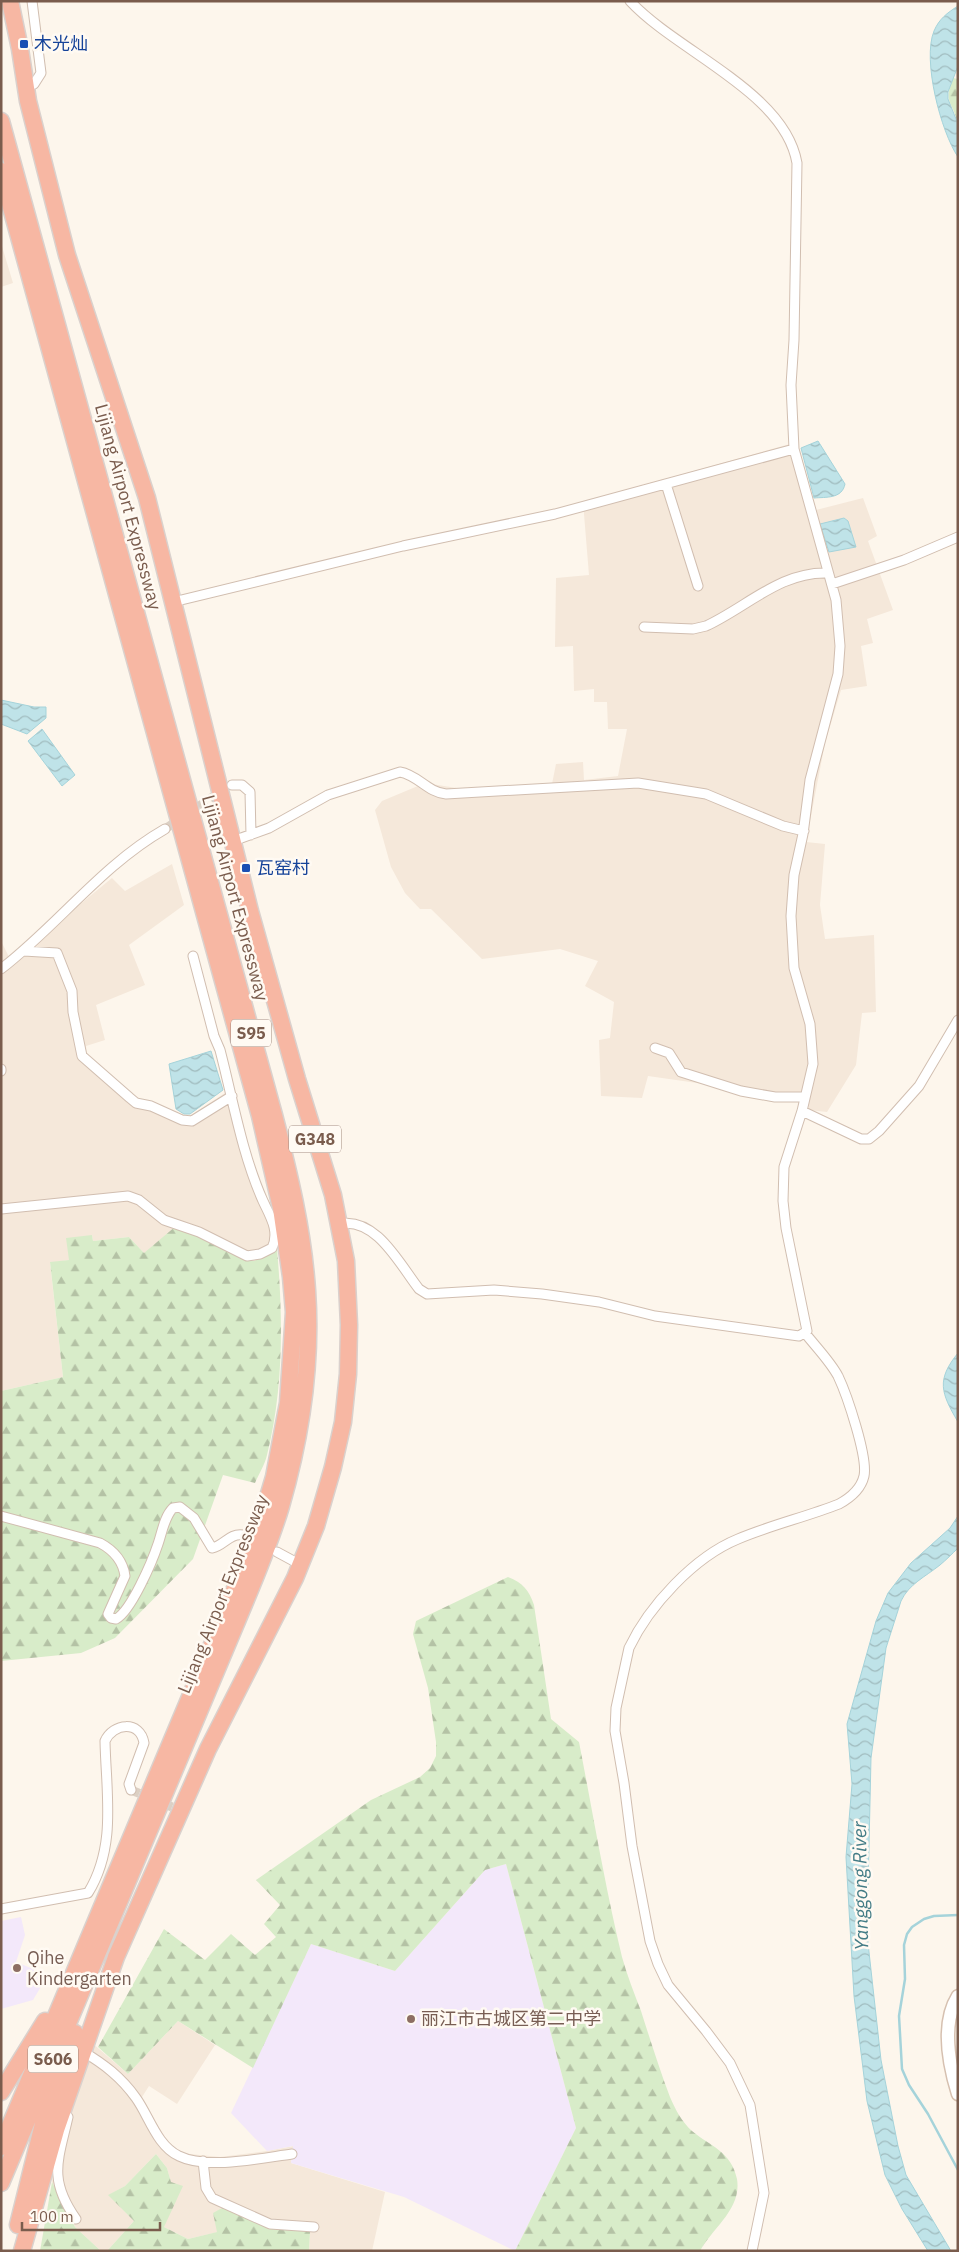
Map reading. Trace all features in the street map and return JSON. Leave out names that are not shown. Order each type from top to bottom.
[{"type":"highway","name":"G348","points":[[10,1],[26,87],[73,276],[137,464],[273,995],[327,1174],[346,1260],[349,1350],[346,1399],[338,1444],[328,1487],[301,1565],[176,1809],[116,1957],[82,2051],[64,2104],[22,2251]]},
{"type":"highway","name":"Lijiang Airport Expressway","points":[[1,120],[274,1115],[296,1206],[307,1290],[308,1334],[303,1405],[295,1453],[280,1508],[235,1626],[98,1933]]},
{"type":"highway","name":"Lijiang Airport Expressway","points":[[1,171],[260,1116],[282,1208],[293,1291],[293,1334],[288,1403],[281,1450],[267,1504],[98,1933]]},
{"type":"highway","points":[[1,2092],[98,1933]]},
{"type":"highway","points":[[12,2251],[44,2120],[78,2026],[98,1933]]},
{"type":"highway","name":"S606","points":[[1,2148],[98,1933]]},
{"type":"highway","name":"S606","points":[[1,2183],[98,1933]]},
{"type":"main road","points":[[958,1996],[951,2012],[949,2026],[951,2062],[958,2094]]},
{"type":"street","points":[[26,87],[38,81],[41,73],[32,1]]},
{"type":"street","points":[[630,1],[658,28],[761,101],[780,122],[793,145],[798,172],[794,340],[791,385],[794,449],[832,584],[839,623],[840,660],[838,674],[810,780],[804,832],[794,875],[791,916],[794,968],[807,1013],[813,1050],[813,1064],[802,1111],[784,1167],[783,1201],[805,1333],[837,1375],[850,1408],[864,1463],[862,1482],[852,1496],[839,1504],[738,1538],[717,1549],[697,1564],[671,1590],[638,1629],[629,1648],[615,1719],[616,1742],[624,1783],[632,1846],[654,1953],[671,1990],[706,2030],[730,2063],[750,2105],[763,2177],[764,2193],[752,2251]]},
{"type":"street","points":[[173,602],[403,546],[555,514],[794,449]]},
{"type":"street","points":[[666,484],[698,586]]},
{"type":"street","points":[[832,584],[904,560],[958,537]]},
{"type":"street","points":[[644,628],[693,629],[706,626],[791,578],[809,573],[828,572]]},
{"type":"street","points":[[233,841],[269,828],[328,795],[400,772],[410,775],[431,790],[446,794],[638,783],[706,794],[783,826],[804,832]]},
{"type":"street","points":[[232,785],[242,785],[250,792],[251,835]]},
{"type":"street","points":[[1,969],[24,951],[113,866],[138,845],[165,829]]},
{"type":"street","points":[[24,951],[57,953],[72,991],[73,1012],[82,1056],[136,1103],[151,1106],[182,1120],[192,1121],[232,1096]]},
{"type":"street","points":[[1,1209],[128,1196],[139,1200],[164,1220],[198,1232],[247,1256],[270,1250],[274,1243],[275,1230],[252,1174],[192,956]]},
{"type":"street","points":[[802,1111],[861,1139],[869,1139],[879,1131],[919,1086],[958,1020]]},
{"type":"street","points":[[655,1048],[669,1053],[681,1072],[733,1089],[761,1095],[805,1097]]},
{"type":"street","points":[[339,1224],[361,1224],[377,1234],[419,1290],[427,1294],[494,1290],[542,1294],[599,1302],[655,1316],[800,1336],[805,1333]]},
{"type":"street","points":[[1,1516],[100,1543],[109,1548],[121,1564],[125,1576],[108,1614],[111,1618],[116,1619],[124,1613],[149,1568],[166,1519],[173,1508],[180,1507],[194,1518],[212,1548],[217,1547],[232,1536],[243,1535]]},
{"type":"street","points":[[277,1552],[301,1565]]},
{"type":"street","points":[[1,1909],[88,1893],[102,1866],[108,1840],[105,1741],[112,1731],[124,1726],[137,1729],[144,1742],[129,1784],[131,1790]]},
{"type":"street","points":[[82,2051],[107,2065],[122,2080],[138,2100],[168,2149],[187,2159],[233,2162],[292,2154]]},
{"type":"street","points":[[64,2104],[68,2113],[57,2163],[57,2178],[65,2201],[76,2219]]},
{"type":"street","points":[[203,2161],[206,2188],[212,2198],[270,2224],[314,2228]]},
{"type":"shaded area","points":[[1,243],[13,283],[1,287]]},
{"type":"shaded area","points":[[797,442],[816,510],[863,498],[877,536],[868,541],[893,610],[867,619],[873,643],[861,646],[867,686],[841,690],[825,743],[806,842],[825,844],[820,905],[825,939],[874,935],[876,1012],[862,1013],[856,1065],[827,1112],[809,1110],[808,1102],[779,1100],[704,1084],[648,1076],[642,1098],[601,1096],[599,1040],[610,1038],[614,1002],[585,986],[598,961],[560,949],[482,959],[431,909],[420,909],[405,893],[391,867],[375,810],[382,801],[425,783],[463,789],[552,784],[556,764],[583,762],[584,780],[618,776],[627,729],[608,729],[607,702],[594,702],[594,689],[574,691],[573,646],[555,647],[556,578],[589,575],[583,502]]},
{"type":"shaded area","points":[[172,864],[184,905],[129,945],[145,985],[96,1005],[105,1040],[86,1046],[87,1057],[138,1099],[188,1117],[225,1093],[235,1092],[256,1176],[278,1218],[277,1249],[254,1261],[144,1253],[129,1237],[93,1241],[92,1235],[69,1260],[50,1263],[63,1377],[1,1391],[1,941],[13,965],[112,878],[125,891]]},
{"type":"shaded area","name":"丽江市古城区第二中学","points":[[506,1864],[576,2128],[515,2251],[404,2197],[291,2163],[293,2146],[267,2151],[231,2113],[311,1944],[395,1971],[485,1870]]},
{"type":"shaded area","name":"Qihe Kindergarten","points":[[21,1917],[25,1935],[16,1962],[48,1975],[33,2000],[1,2009],[1,1921]]},
{"type":"shaded area","points":[[178,2021],[215,2045],[177,2104],[149,2086],[142,2097],[165,2138],[180,2153],[220,2157],[294,2146],[291,2163],[385,2192],[372,2251],[309,2251],[310,2232],[218,2232],[188,2239],[164,2227],[171,2182],[167,2168],[156,2154],[125,2186],[109,2195],[134,2221],[107,2251],[101,2251],[75,2227],[52,2182],[61,2126],[91,2042],[128,2074]]},
{"type":"green space","points":[[953,78],[958,79],[958,124],[949,98]]},
{"type":"green space","points":[[176,1226],[242,1259],[254,1261],[277,1249],[281,1352],[277,1404],[265,1462],[255,1483],[223,1475],[193,1559],[115,1638],[81,1653],[1,1661],[1,1391],[63,1377],[50,1262],[69,1260],[66,1238],[92,1235],[93,1241],[129,1237],[144,1253]]},
{"type":"green space","points":[[508,1577],[525,1588],[534,1605],[551,1719],[579,1742],[622,1957],[670,2097],[679,2115],[688,2127],[719,2150],[730,2162],[737,2179],[735,2200],[731,2209],[700,2251],[515,2251],[576,2128],[506,1864],[485,1870],[395,1971],[311,1944],[253,2068],[178,2021],[128,2074],[98,2047],[164,1929],[205,1960],[231,1934],[255,1955],[276,1937],[264,1924],[280,1905],[256,1880],[371,1800],[420,1777],[430,1768],[436,1756],[436,1742],[428,1688],[413,1634],[416,1621]]},
{"type":"green space","points":[[156,2154],[167,2168],[171,2182],[183,2186],[164,2227],[188,2239],[217,2232],[213,2213],[222,2208],[268,2227],[310,2232],[309,2251],[107,2251],[134,2221],[108,2195],[125,2186]]},
{"type":"green space","points":[[52,2182],[75,2227],[101,2251],[40,2251]]},
{"type":"water","points":[[958,6],[958,66],[948,92],[948,99],[958,124],[958,157],[945,131],[940,114],[935,95],[930,59],[931,44],[938,23]]},
{"type":"water","points":[[818,441],[845,484],[837,495],[814,498],[801,448]]},
{"type":"water","points":[[844,518],[848,521],[856,547],[829,552],[820,524]]},
{"type":"water","points":[[1,700],[34,707],[46,707],[46,718],[27,734],[1,724]]},
{"type":"water","points":[[42,729],[75,775],[62,786],[28,741]]},
{"type":"water","points":[[211,1051],[223,1090],[190,1114],[184,1114],[176,1109],[169,1064]]},
{"type":"water","points":[[958,1353],[958,1422],[948,1403],[943,1387],[946,1371]]},
{"type":"water","name":"Yanggong River","points":[[958,1516],[958,1548],[940,1565],[913,1585],[901,1601],[886,1648],[871,1758],[867,1934],[881,2060],[898,2146],[906,2175],[951,2251],[928,2251],[902,2209],[885,2175],[867,2101],[854,1996],[846,1857],[852,1784],[847,1724],[876,1621],[888,1593],[911,1563],[950,1528]]},
{"type":"waterway","points":[[958,1915],[934,1916],[924,1919],[912,1927],[907,1934],[904,1945],[905,1979],[899,2016],[902,2069],[909,2085],[928,2114],[958,2170]]},
{"type":"tunnel","points":[[165,829],[223,790]]},
{"type":"tunnel","points":[[131,1790],[172,1807]]},
{"type":"place","name":"木光灿","points":[[24,44]]},
{"type":"place","name":"瓦窑村","points":[[246,868]]},
{"type":"place","name":"Qihe Kindergarten","points":[[17,1968]]},
{"type":"place","name":"丽江市古城区第二中学","points":[[411,2019]]}]
